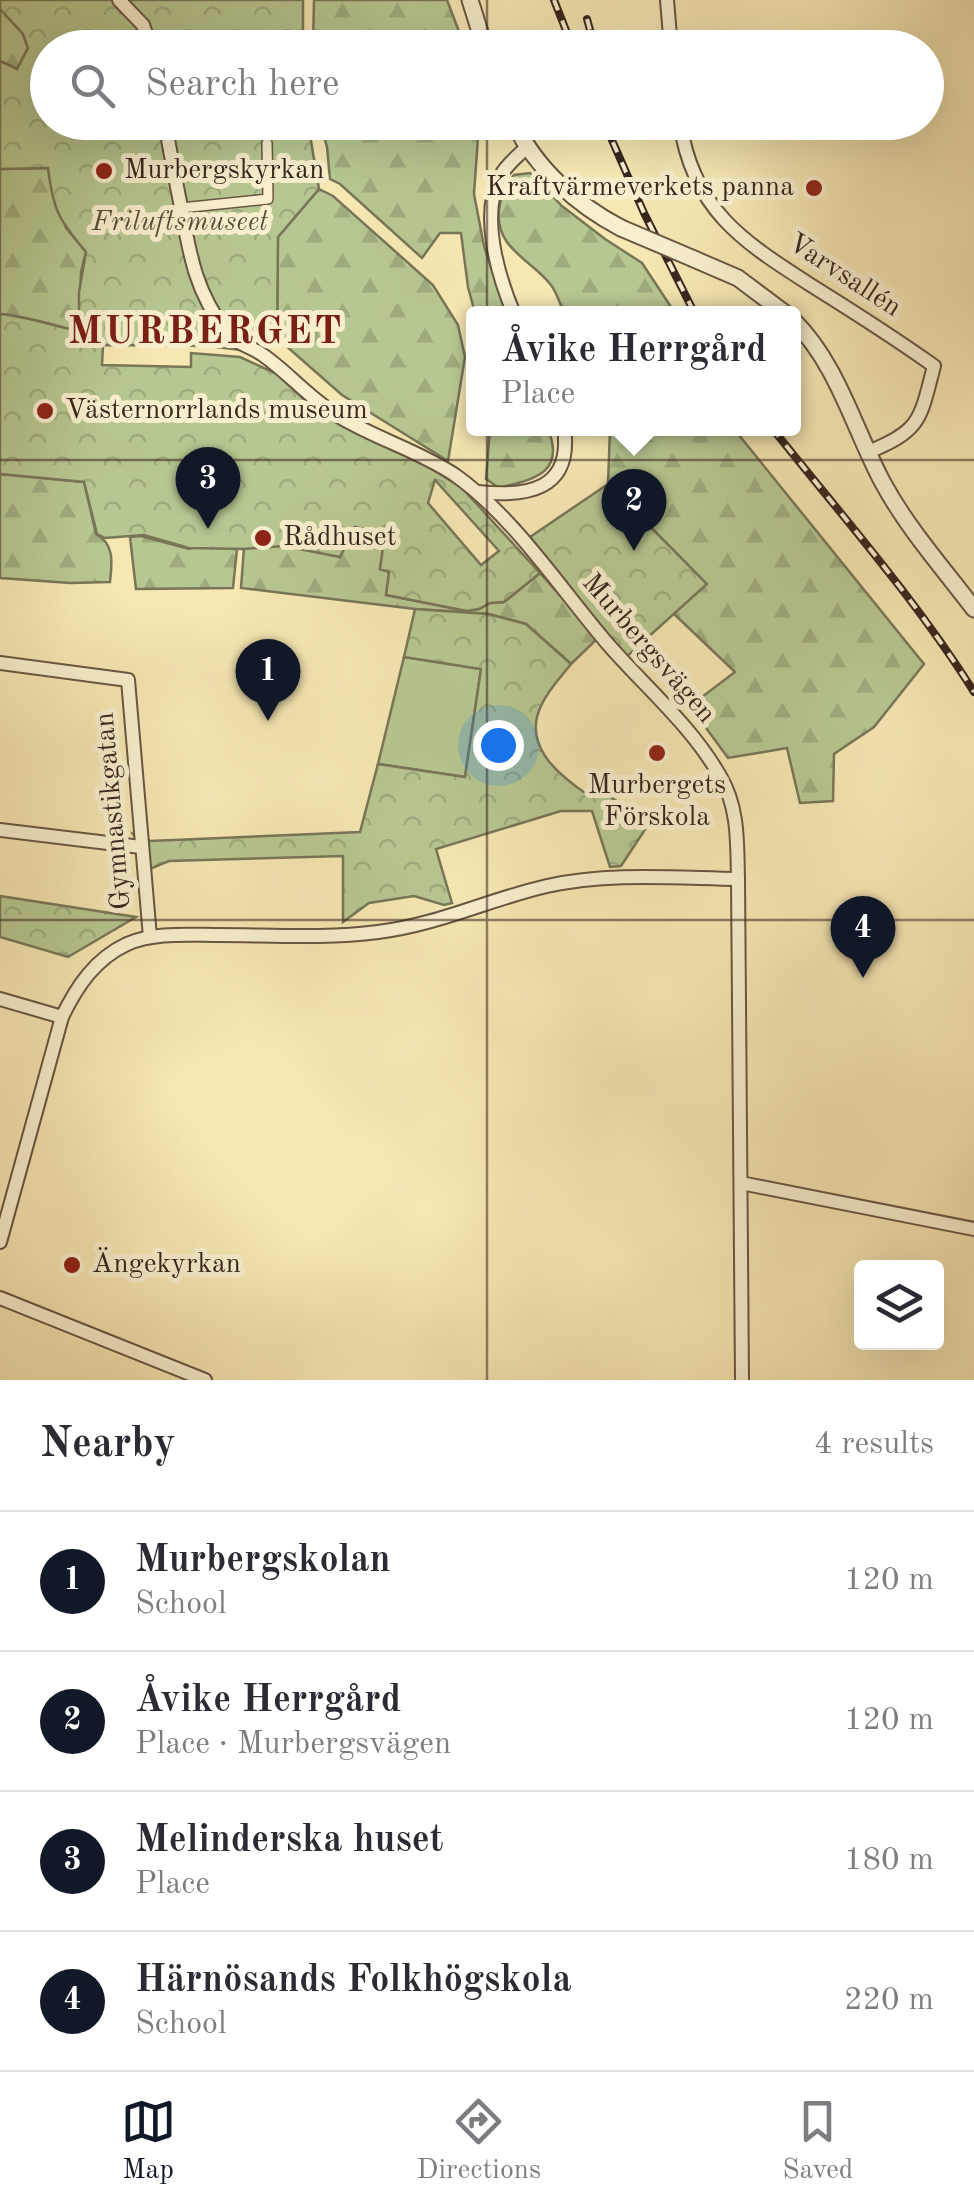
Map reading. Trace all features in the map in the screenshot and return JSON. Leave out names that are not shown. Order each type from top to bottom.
[{"type":"street","points":[[119,0],[145,30]]},
{"type":"street","points":[[470,0],[479,30]]},
{"type":"street","points":[[667,0],[670,30]]},
{"type":"street","name":"Murbergsvägen","points":[[168,140],[198,284],[225,331],[266,357],[333,413],[441,467],[498,512],[608,644],[688,730],[732,800],[738,879],[742,1380]]},
{"type":"street","points":[[524,140],[550,174],[596,215],[738,278],[775,306]]},
{"type":"street","name":"Varvsallén","points":[[684,140],[698,182],[710,203],[741,238],[934,366],[918,418],[909,432],[868,452]]},
{"type":"street","points":[[181,208],[268,199],[266,142]]},
{"type":"street","points":[[511,306],[500,276],[491,213],[493,193],[502,172],[528,146]]},
{"type":"street","points":[[801,327],[824,359],[897,507],[974,610]]},
{"type":"street","points":[[475,492],[504,495],[543,486],[562,463],[564,436]]},
{"type":"street","name":"Gymnastikgatan","points":[[0,663],[128,680],[150,937]]},
{"type":"street","points":[[0,830],[141,847]]},
{"type":"street","points":[[0,1242],[62,1017],[75,990],[91,970],[128,944],[150,937],[184,935],[377,932],[444,918],[546,886],[587,879],[738,879]]},
{"type":"street","points":[[0,999],[62,1017]]},
{"type":"street","points":[[741,1183],[974,1229]]},
{"type":"street","points":[[0,1298],[205,1380]]},
{"type":"green space","name":"Friluftsmuseet","points":[[0,0],[303,0],[303,30],[30,30],[30,140],[311,140],[319,189],[278,237],[277,338],[240,350],[103,345],[102,365],[191,367],[191,353],[240,357],[277,374],[309,404],[363,436],[421,462],[462,488],[540,573],[504,602],[467,611],[386,595],[389,572],[380,569],[385,533],[355,527],[340,557],[284,546],[189,548],[144,535],[105,538],[97,534],[84,482],[0,474],[0,314],[79,331],[79,292],[86,252],[59,214],[48,168],[0,169],[0,61],[17,69],[28,48],[23,34],[0,9]],"holes":[[[435,480],[499,551],[481,565],[428,503]]]},
{"type":"green space","points":[[314,0],[447,0],[458,30],[313,30]]},
{"type":"green space","points":[[0,9],[23,34],[28,48],[17,69],[0,61]]},
{"type":"green space","points":[[325,140],[478,140],[474,194],[484,246],[504,306],[473,306],[461,233],[440,233],[422,258],[330,179]]},
{"type":"green space","points":[[48,168],[66,228],[86,252],[81,272],[79,331],[0,314],[0,169]]},
{"type":"green space","points":[[530,173],[562,206],[642,263],[670,306],[561,306],[551,285],[503,235],[499,210],[514,175]]},
{"type":"green space","points":[[319,189],[333,196],[433,285],[458,325],[465,357],[448,461],[342,395],[277,338],[278,237]]},
{"type":"green space","points":[[489,436],[550,436],[553,456],[543,472],[499,488],[486,479]]},
{"type":"green space","points":[[610,436],[740,436],[924,664],[874,727],[834,754],[833,801],[800,803],[787,748],[728,758],[690,706],[735,672],[673,613],[706,584],[608,484]]},
{"type":"green space","points":[[0,474],[84,482],[96,534],[109,549],[110,582],[0,578]]},
{"type":"green space","points":[[608,484],[707,584],[624,659],[530,537]]},
{"type":"green space","points":[[355,527],[386,533],[380,569],[390,572],[386,595],[466,611],[504,602],[540,573],[598,638],[571,664],[526,624],[489,614],[241,588],[244,548]]},
{"type":"green space","points":[[141,536],[189,549],[237,549],[233,588],[136,589],[130,537]]},
{"type":"green space","points":[[415,609],[488,614],[526,624],[571,664],[542,704],[536,732],[539,745],[554,768],[576,787],[588,795],[595,786],[650,822],[621,866],[610,867],[592,811],[561,811],[436,849],[452,903],[444,905],[414,896],[369,903],[343,922],[343,856],[169,861],[145,871],[143,849],[133,834],[150,841],[360,832],[378,764],[465,777],[481,669],[404,657]]},
{"type":"green space","points":[[404,657],[481,669],[465,777],[378,764]]},
{"type":"green space","points":[[0,896],[136,917],[68,957],[0,937]]},
{"type":"railway","points":[[554,0],[566,30]]},
{"type":"railway","points":[[587,19],[590,30]]},
{"type":"railway","points":[[612,140],[691,306]]},
{"type":"railway","points":[[778,436],[902,590],[974,692]]},
{"type":"place","name":"Murbergskyrkan","points":[[104,171]]},
{"type":"place","name":"Kraftvärmeverkets panna","points":[[814,188]]},
{"type":"place","name":"Västernorrlands museum","points":[[45,411]]},
{"type":"place","name":"Melinderska huset","points":[[208,529]]},
{"type":"place","name":"Rådhuset","points":[[263,538]]},
{"type":"place","name":"Åvike Herrgård","points":[[634,551]]},
{"type":"place","name":"Murbergskolan","points":[[268,721]]},
{"type":"place","name":"Murbergets Förskola","points":[[657,753]]},
{"type":"place","name":"Härnösands Folkhögskola","points":[[863,978]]},
{"type":"place","name":"Ängekyrkan","points":[[72,1265]]},
{"type":"district","name":"MURBERGET","points":[[206,333]]}]
